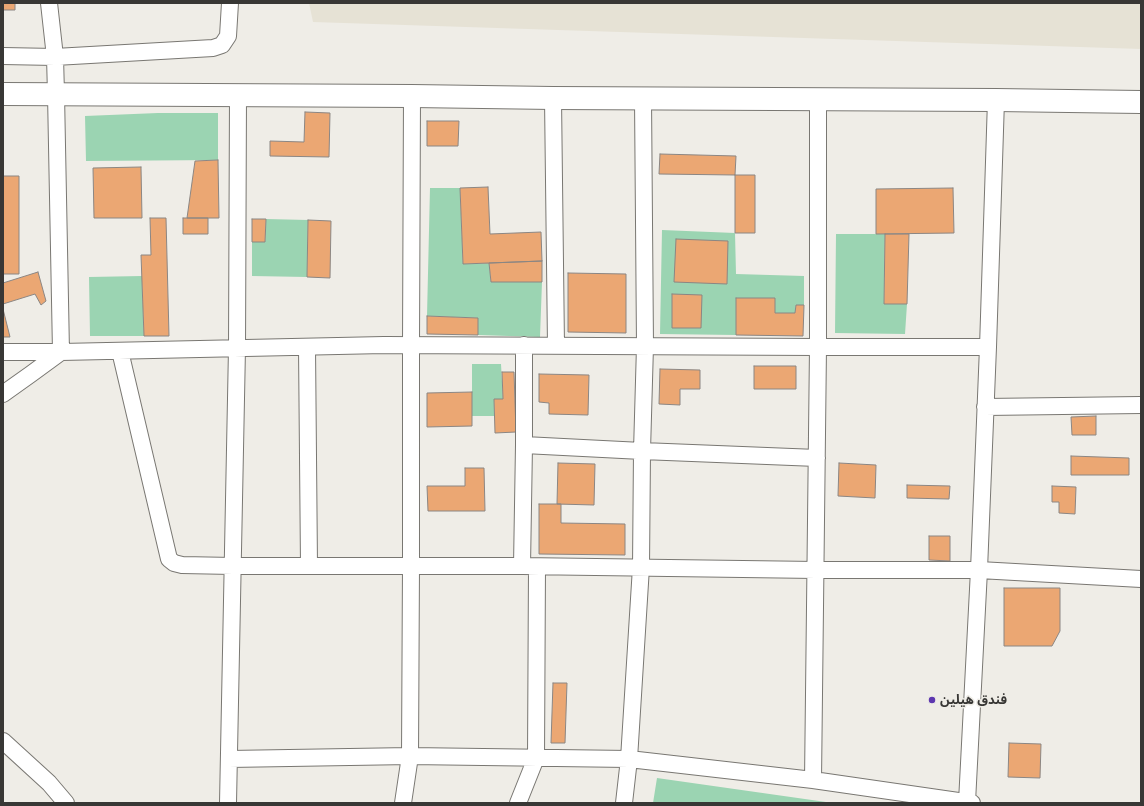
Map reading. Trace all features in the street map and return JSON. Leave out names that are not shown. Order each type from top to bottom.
[{"type":"main road","points":[[3,94],[1141,102]]},
{"type":"street","points":[[49,3],[55,57],[61,352]]},
{"type":"street","points":[[3,56],[55,57],[213,48],[222,45],[228,36],[230,3]]},
{"type":"street","points":[[228,803],[237,348],[238,95]]},
{"type":"street","points":[[403,803],[410,756],[412,96]]},
{"type":"street","points":[[553,98],[556,346]]},
{"type":"street","points":[[624,803],[630,759],[641,567],[645,346],[643,98]]},
{"type":"street","points":[[813,780],[818,347],[818,100]]},
{"type":"street","points":[[229,759],[410,756],[630,759],[813,780],[970,803],[996,100]]},
{"type":"street","points":[[3,352],[411,345],[988,347]]},
{"type":"street","points":[[518,803],[536,758],[524,445],[524,345]]},
{"type":"street","points":[[307,347],[309,566]]},
{"type":"street","points":[[120,351],[169,558],[174,563],[182,565],[411,565],[816,570],[979,570],[1141,579]]},
{"type":"street","points":[[3,394],[61,352]]},
{"type":"street","points":[[985,407],[1141,405]]},
{"type":"street","points":[[524,445],[817,458]]},
{"type":"street","points":[[3,741],[49,783],[66,803]]},
{"type":"shaded area","points":[[309,3],[1141,3],[1141,49],[313,22]]},
{"type":"green space","points":[[158,113],[218,113],[218,160],[86,161],[85,116]]},
{"type":"green space","points":[[430,188],[460,188],[463,264],[489,263],[491,282],[542,282],[540,337],[478,335],[478,318],[427,316]]},
{"type":"green space","points":[[266,219],[308,220],[307,277],[252,276],[252,242],[265,242]]},
{"type":"green space","points":[[662,230],[735,233],[736,274],[804,276],[804,305],[796,305],[795,313],[775,313],[774,298],[736,298],[736,335],[660,334]]},
{"type":"green space","points":[[836,234],[885,234],[884,304],[907,304],[905,334],[835,333]]},
{"type":"green space","points":[[142,276],[144,336],[90,336],[89,277]]},
{"type":"green space","points":[[472,364],[501,364],[503,399],[494,399],[494,416],[472,416]]},
{"type":"green space","points":[[657,778],[833,803],[653,803]]},
{"type":"building","points":[[3,3],[15,3],[15,10],[3,10]]},
{"type":"building","points":[[305,112],[330,113],[329,157],[270,156],[270,141],[304,142]]},
{"type":"building","points":[[427,121],[459,121],[458,146],[427,146]]},
{"type":"building","points":[[660,154],[736,156],[735,175],[659,174]]},
{"type":"building","points":[[218,160],[219,218],[187,218],[195,161]]},
{"type":"building","points":[[141,167],[142,218],[94,218],[93,168]]},
{"type":"building","points":[[735,175],[755,175],[755,233],[735,233]]},
{"type":"building","points":[[3,176],[19,176],[19,274],[3,274]]},
{"type":"building","points":[[488,187],[490,234],[541,232],[542,261],[463,264],[460,188]]},
{"type":"building","points":[[953,188],[954,233],[876,234],[876,189]]},
{"type":"building","points":[[150,218],[166,218],[169,336],[144,336],[141,255],[151,255]]},
{"type":"building","points":[[183,218],[208,218],[208,234],[183,234]]},
{"type":"building","points":[[252,219],[266,219],[265,242],[252,242]]},
{"type":"building","points":[[308,220],[331,221],[330,278],[307,277]]},
{"type":"building","points":[[885,234],[909,234],[907,304],[884,304]]},
{"type":"building","points":[[676,239],[728,241],[727,284],[674,282]]},
{"type":"building","points":[[542,261],[542,282],[491,282],[489,263]]},
{"type":"building","points":[[38,272],[46,301],[41,305],[35,294],[3,304],[3,283]]},
{"type":"building","points":[[568,273],[626,274],[626,333],[568,332]]},
{"type":"building","points":[[672,294],[702,295],[701,328],[672,328]]},
{"type":"building","points":[[736,298],[775,298],[775,313],[795,313],[796,305],[804,305],[803,336],[736,335]]},
{"type":"building","points":[[3,309],[10,337],[3,337]]},
{"type":"building","points":[[427,316],[478,318],[478,335],[427,334]]},
{"type":"building","points":[[754,366],[796,366],[796,389],[754,389]]},
{"type":"building","points":[[660,369],[700,370],[700,389],[680,389],[680,405],[659,404]]},
{"type":"building","points":[[502,372],[514,372],[516,432],[495,433],[494,399],[503,399]]},
{"type":"building","points":[[539,374],[589,375],[588,415],[549,414],[549,403],[539,402]]},
{"type":"building","points":[[472,392],[472,426],[427,427],[427,393]]},
{"type":"building","points":[[1096,416],[1096,435],[1072,435],[1071,417]]},
{"type":"building","points":[[1071,456],[1129,458],[1129,475],[1071,475]]},
{"type":"building","points":[[558,463],[595,464],[594,505],[557,504]]},
{"type":"building","points":[[839,463],[876,465],[875,498],[838,496]]},
{"type":"building","points":[[465,468],[484,468],[485,511],[428,511],[427,486],[465,486]]},
{"type":"building","points":[[907,485],[950,486],[949,499],[907,498]]},
{"type":"building","points":[[1052,486],[1076,487],[1075,514],[1059,513],[1059,502],[1052,502]]},
{"type":"building","points":[[539,504],[561,504],[561,523],[625,524],[625,555],[539,554]]},
{"type":"building","points":[[929,536],[950,536],[950,561],[929,560]]},
{"type":"building","points":[[1004,588],[1060,588],[1060,631],[1052,646],[1004,646]]},
{"type":"building","points":[[553,683],[567,683],[565,743],[551,743]]},
{"type":"building","points":[[1009,743],[1041,744],[1040,778],[1008,777]]},
{"type":"place","name":"فندق هيلين","points":[[932,700]]}]
